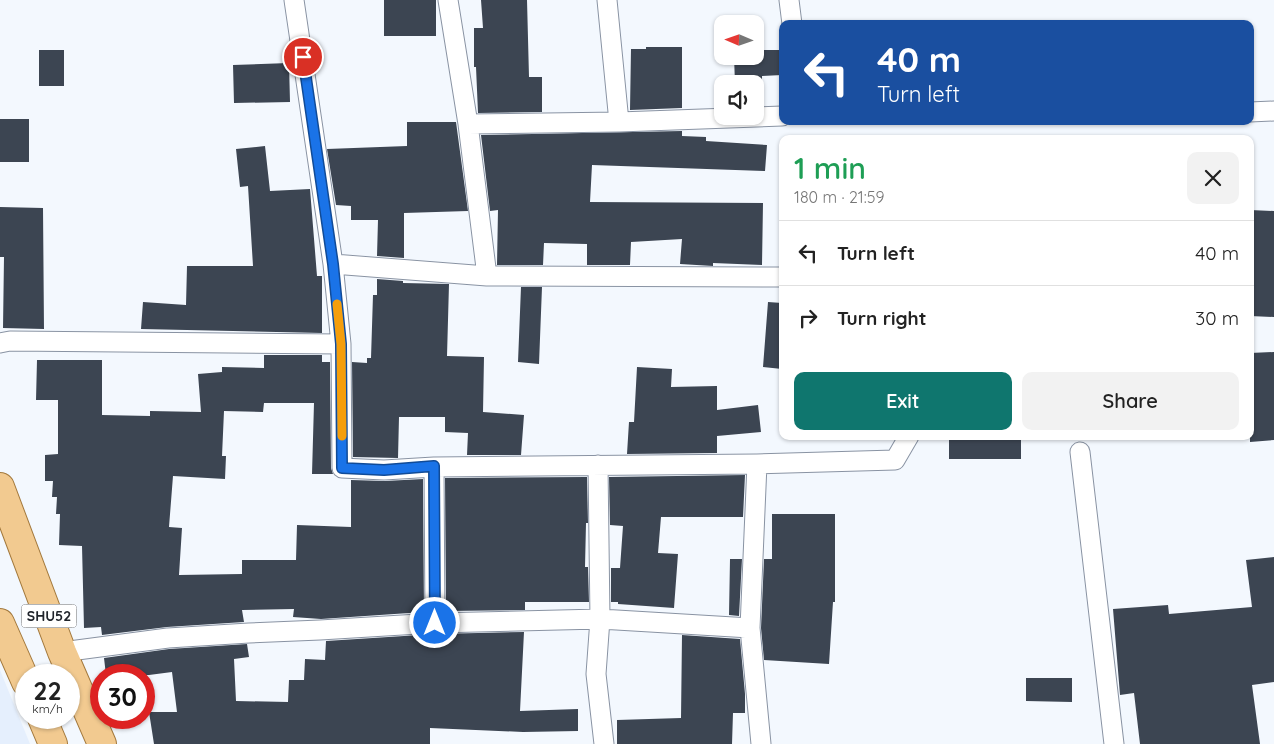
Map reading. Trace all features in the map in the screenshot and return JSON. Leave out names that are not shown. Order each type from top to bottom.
[{"type":"main road","name":"SHU52","points":[[0,487],[62,652],[102,744]]},
{"type":"main road","name":"SHU52","points":[[0,622],[18,664]]},
{"type":"main road","points":[[47,729],[53,744]]},
{"type":"street","points":[[294,0],[333,264],[341,344],[342,468],[384,470],[434,466],[757,464],[895,460],[907,440]]},
{"type":"street","points":[[448,0],[468,124],[487,276]]},
{"type":"street","points":[[608,0],[619,122]]},
{"type":"street","points":[[789,0],[792,20]]},
{"type":"street","points":[[1254,112],[1274,111]]},
{"type":"street","points":[[468,124],[619,122],[779,116]]},
{"type":"street","points":[[333,264],[487,276],[779,276]]},
{"type":"street","points":[[0,343],[10,341],[341,344]]},
{"type":"street","points":[[1080,452],[1114,744]]},
{"type":"street","points":[[757,464],[750,628],[761,744]]},
{"type":"street","points":[[598,465],[600,619],[596,674],[604,744]]},
{"type":"street","points":[[434,466],[435,623]]},
{"type":"street","points":[[62,652],[168,638],[435,623],[600,619],[750,628]]},
{"type":"shaded area","points":[[0,670],[15,707],[15,729],[24,729],[30,744],[0,744]]},
{"type":"building","points":[[384,0],[436,0],[436,36],[384,36]]},
{"type":"building","points":[[481,0],[527,0],[529,77],[542,77],[542,112],[478,113],[476,67],[474,67],[474,28],[483,28]]},
{"type":"building","points":[[646,47],[682,47],[682,108],[630,110],[631,49],[646,49]]},
{"type":"building","points":[[39,50],[64,50],[64,86],[39,86]]},
{"type":"building","points":[[764,50],[779,50],[779,75],[735,75],[734,65],[764,65]]},
{"type":"building","points":[[289,63],[290,102],[234,103],[233,65]]},
{"type":"building","points":[[0,119],[29,119],[29,162],[0,162]]},
{"type":"building","points":[[407,122],[456,122],[468,211],[404,213],[404,258],[377,256],[378,220],[351,220],[351,206],[336,205],[327,149],[407,146]]},
{"type":"building","points":[[682,131],[682,136],[706,137],[706,141],[767,145],[765,171],[592,165],[590,202],[763,203],[762,265],[713,263],[713,266],[680,264],[682,239],[631,242],[630,265],[587,265],[587,244],[544,243],[543,265],[497,265],[498,210],[490,211],[481,135]]},
{"type":"building","points":[[265,146],[270,191],[310,189],[317,276],[322,276],[322,333],[141,329],[143,302],[186,305],[187,266],[253,266],[248,186],[240,187],[236,149]]},
{"type":"building","points":[[0,207],[43,208],[44,329],[3,328],[4,257],[0,257]]},
{"type":"building","points":[[1254,210],[1274,211],[1274,317],[1254,316]]},
{"type":"building","points":[[377,279],[403,281],[403,283],[449,284],[447,356],[484,357],[483,412],[524,415],[521,455],[467,455],[468,433],[445,432],[445,417],[399,417],[398,458],[353,457],[352,362],[367,363],[367,358],[371,358],[373,295],[377,295]]},
{"type":"building","points":[[521,287],[542,287],[539,364],[518,362]]},
{"type":"building","points":[[768,302],[779,303],[779,369],[763,367]]},
{"type":"building","points":[[1274,352],[1274,440],[1250,442],[1250,440],[1254,440],[1254,353]]},
{"type":"building","points":[[264,355],[322,355],[322,362],[330,362],[331,468],[333,474],[312,474],[314,403],[264,403],[263,412],[224,411],[222,456],[226,456],[225,479],[173,476],[169,527],[182,528],[179,575],[242,574],[242,560],[296,560],[297,525],[351,527],[351,480],[423,479],[424,612],[321,619],[293,617],[294,609],[242,610],[244,622],[167,627],[102,635],[101,627],[84,628],[82,546],[59,545],[60,514],[56,514],[57,497],[52,497],[53,481],[45,481],[45,455],[58,454],[58,400],[36,400],[37,360],[102,360],[102,415],[150,416],[150,411],[201,412],[198,374],[222,372],[222,367],[264,368]]},
{"type":"building","points":[[637,367],[672,369],[671,387],[717,386],[717,410],[758,405],[761,432],[717,436],[717,453],[627,454],[629,422],[634,422]]},
{"type":"building","points":[[949,440],[1021,440],[1021,459],[949,459]]},
{"type":"building","points":[[745,475],[743,517],[661,517],[658,553],[678,554],[674,608],[611,602],[611,568],[620,568],[623,526],[610,525],[609,477]]},
{"type":"building","points":[[587,477],[588,523],[586,523],[585,567],[588,567],[589,602],[525,602],[525,610],[446,611],[445,478]]},
{"type":"building","points":[[772,514],[835,514],[835,602],[833,602],[829,664],[764,660],[761,628],[764,559],[772,559]]},
{"type":"building","points":[[1274,557],[1274,682],[1252,685],[1260,744],[1140,744],[1134,693],[1120,695],[1113,609],[1168,605],[1169,614],[1252,607],[1246,560]]},
{"type":"building","points":[[730,559],[742,559],[739,616],[729,615]]},
{"type":"building","points":[[524,632],[520,711],[578,709],[578,731],[523,732],[430,728],[430,744],[154,744],[152,729],[155,729],[155,712],[177,712],[172,672],[155,674],[155,664],[105,664],[104,658],[169,649],[247,644],[249,657],[234,659],[236,701],[288,702],[289,680],[304,680],[305,659],[325,660],[326,641],[435,634]]},
{"type":"building","points":[[682,635],[740,639],[745,713],[733,713],[732,744],[617,744],[617,720],[681,718]]},
{"type":"building","points":[[1026,678],[1072,678],[1072,702],[1026,701]]},
{"type":"slow traffic","points":[[337,304],[341,344],[342,436]]},
{"type":"route","points":[[303,57],[333,264],[341,344],[342,468],[384,470],[434,466],[435,623]]}]
